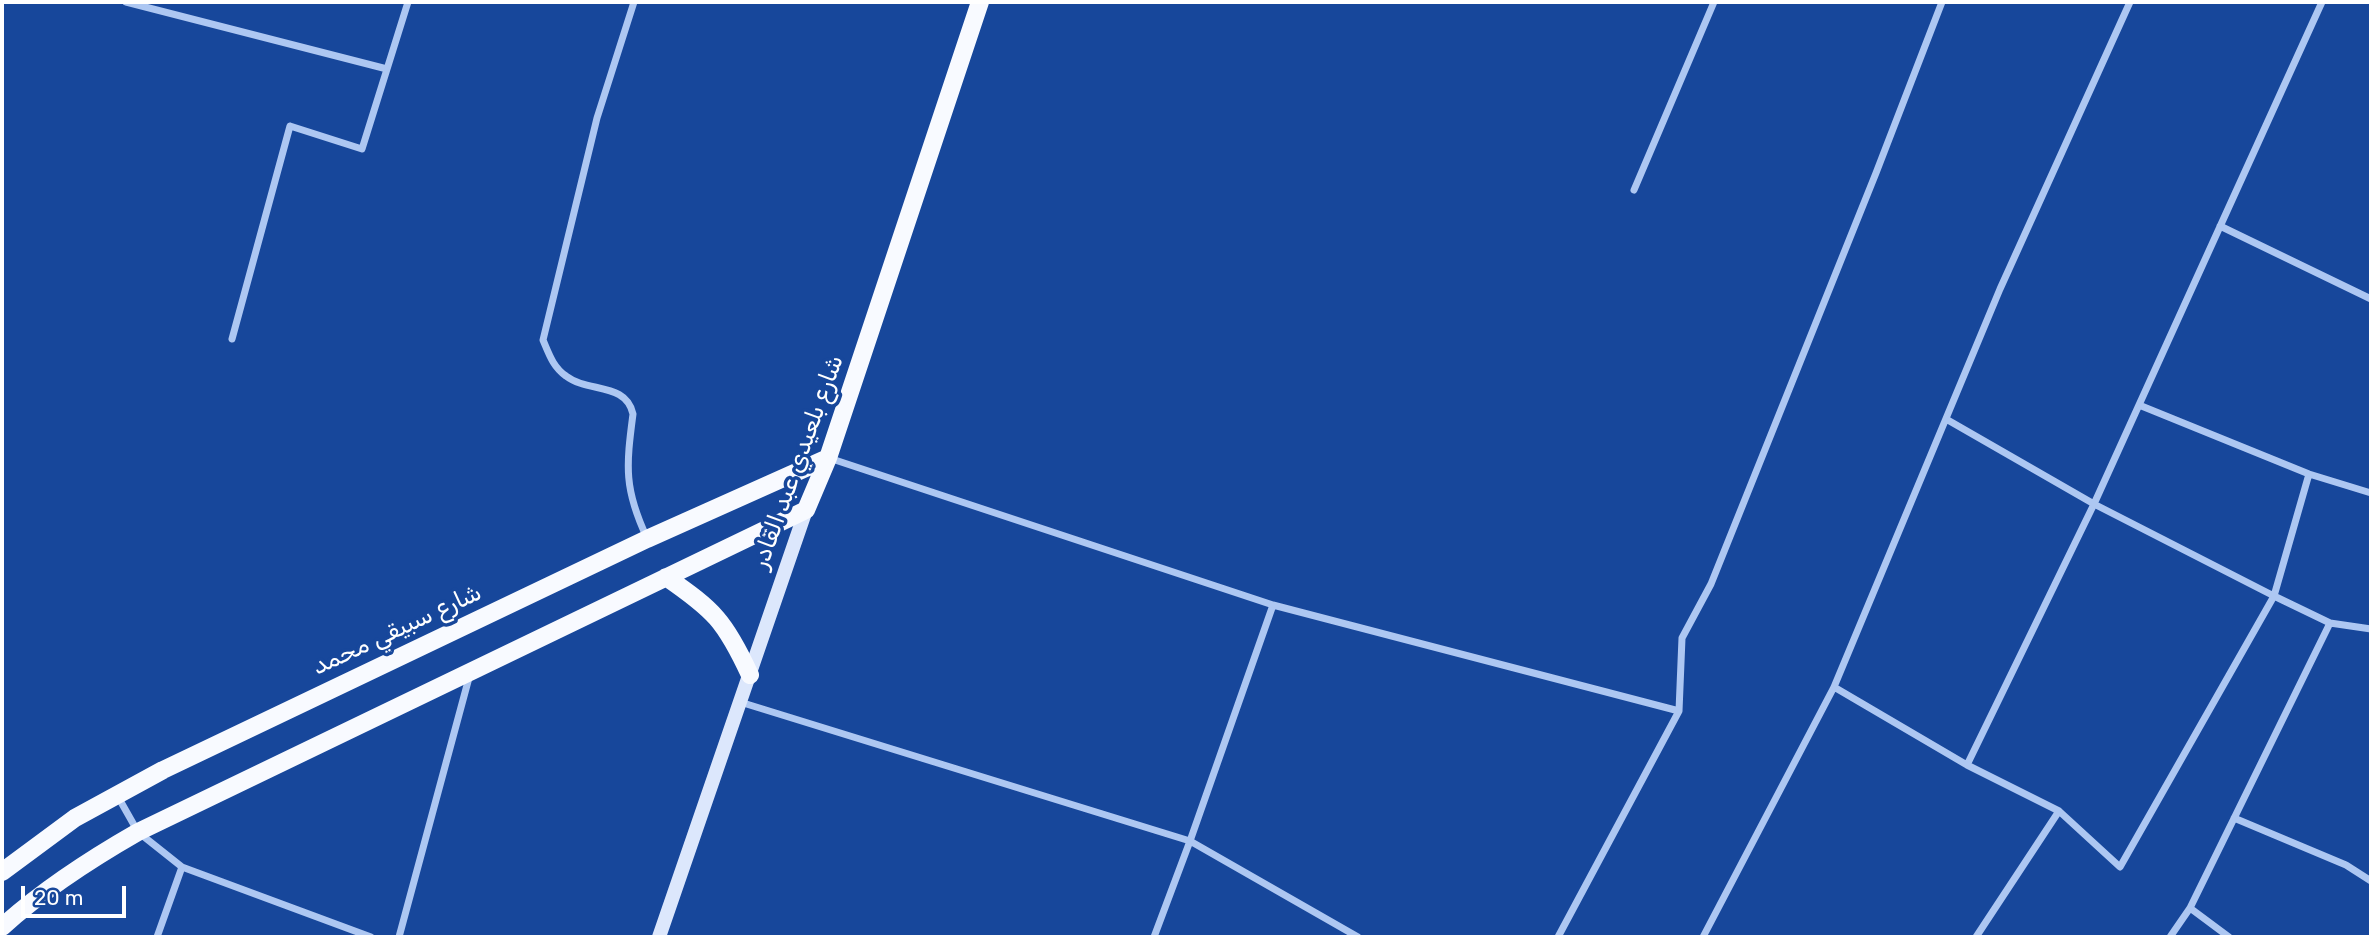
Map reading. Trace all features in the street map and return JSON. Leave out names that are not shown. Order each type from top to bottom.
[{"type":"main road","name":"شارع بلعيدي عبد القادر","points":[[659,937],[806,510],[828,458],[980,2]]},
{"type":"main road","name":"شارع سبيقي محمد","points":[[2,872],[75,818],[117,794],[647,539],[828,458]]},
{"type":"main road","points":[[2,927],[32,899],[76,868],[138,831],[806,510]]},
{"type":"main road","points":[[666,577],[709,608],[718,618],[750,675]]},
{"type":"street","points":[[126,2],[387,69]]},
{"type":"street","points":[[232,339],[290,126],[362,149],[408,2]]},
{"type":"street","points":[[634,2],[597,118],[543,340],[553,365],[568,378],[621,394],[632,406],[634,414],[629,442],[628,482],[636,515],[647,539]]},
{"type":"street","points":[[1634,190],[1714,2]]},
{"type":"street","points":[[1559,937],[1679,711],[1682,638],[1716,571],[1942,2]]},
{"type":"street","points":[[1703,937],[1834,687],[2000,289],[2130,2]]},
{"type":"street","points":[[1967,765],[2094,504],[2322,2]]},
{"type":"street","points":[[2220,226],[2371,299]]},
{"type":"street","points":[[2138,405],[2309,474],[2371,493]]},
{"type":"street","points":[[1947,419],[2094,504],[2274,596],[2330,623],[2371,629]]},
{"type":"street","points":[[828,458],[1273,605],[1679,711]]},
{"type":"street","points":[[1834,687],[1967,765],[2059,811],[2120,867],[2274,596],[2309,474]]},
{"type":"street","points":[[1154,937],[1191,841],[1273,605]]},
{"type":"street","points":[[2170,937],[2190,908],[2330,623]]},
{"type":"street","points":[[400,937],[471,670]]},
{"type":"street","points":[[740,702],[1191,841],[1358,937]]},
{"type":"street","points":[[117,794],[138,831],[182,867],[372,937]]},
{"type":"street","points":[[1976,937],[2059,811]]},
{"type":"street","points":[[2234,818],[2346,865],[2371,881]]},
{"type":"street","points":[[158,937],[182,867]]},
{"type":"street","points":[[2190,908],[2229,937]]}]
